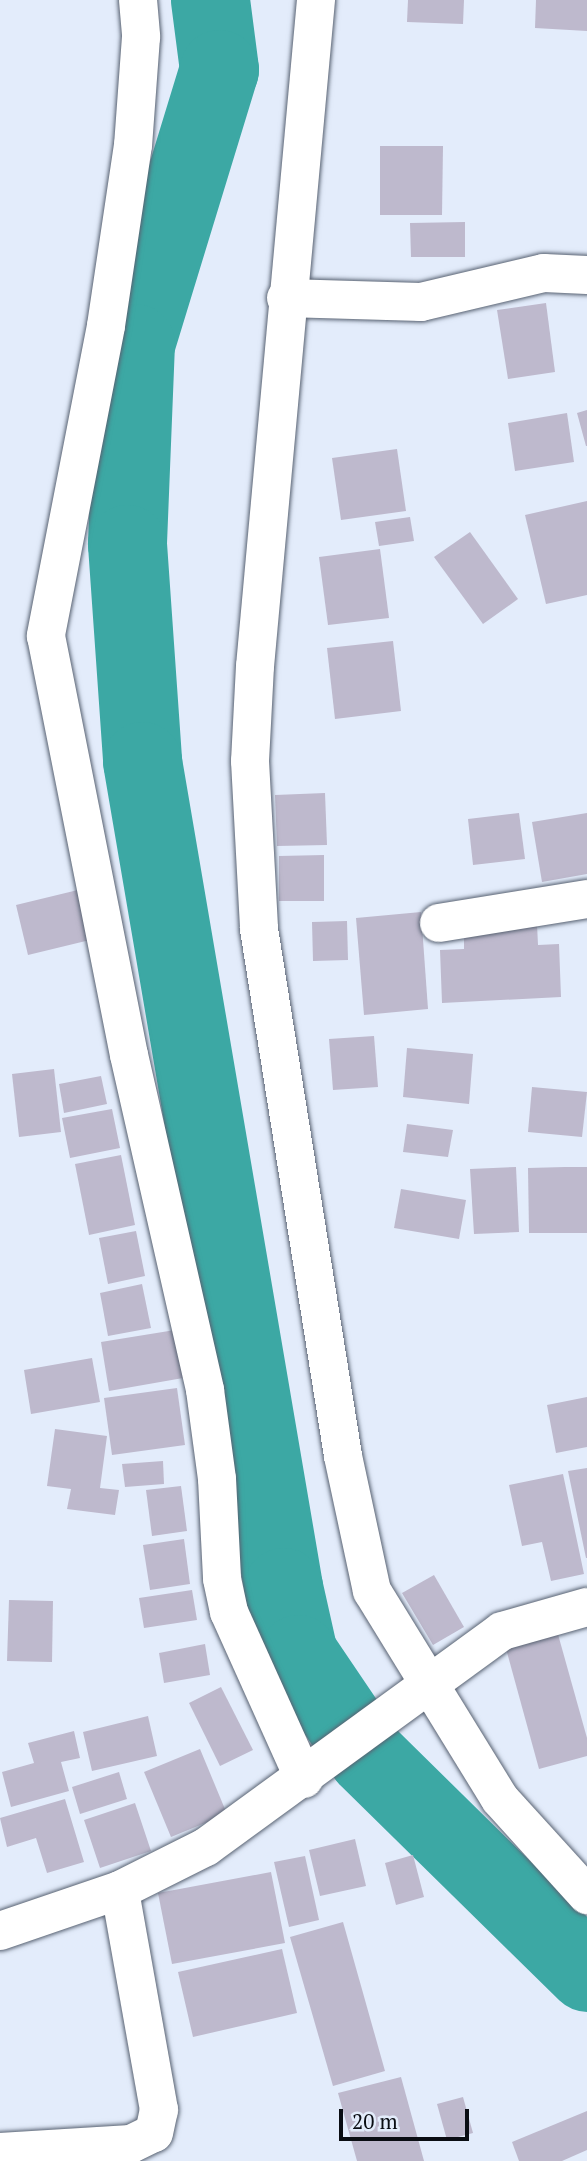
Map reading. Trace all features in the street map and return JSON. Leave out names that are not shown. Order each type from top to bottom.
[{"type":"street","points":[[138,0],[141,37],[129,171],[106,326],[46,636],[129,1055],[205,1390],[217,1479],[222,1579],[229,1612],[304,1779]]},
{"type":"street","points":[[316,0],[286,298],[250,761],[259,929],[343,1456],[372,1591],[418,1696],[500,1799],[587,1895]]},
{"type":"street","points":[[286,298],[421,302],[544,274],[587,275]]},
{"type":"street","points":[[439,923],[587,899]]},
{"type":"street","points":[[0,1931],[120,1889],[206,1847],[337,1756],[502,1631],[587,1607]]},
{"type":"street","points":[[0,2152],[131,2144],[154,2133],[159,2110],[120,1889]]},
{"type":"building","points":[[408,0],[464,0],[463,24],[407,22]]},
{"type":"building","points":[[536,0],[587,0],[587,31],[535,28]]},
{"type":"building","points":[[380,146],[443,146],[442,215],[380,215]]},
{"type":"building","points":[[465,222],[465,257],[411,257],[410,223]]},
{"type":"building","points":[[546,303],[555,372],[508,379],[497,310]]},
{"type":"building","points":[[587,410],[587,446],[586,446],[577,413]]},
{"type":"building","points":[[567,413],[574,462],[515,471],[508,423]]},
{"type":"building","points":[[397,449],[406,511],[341,520],[332,458]]},
{"type":"building","points":[[587,501],[587,595],[546,604],[525,515]]},
{"type":"building","points":[[410,517],[414,541],[379,546],[375,522]]},
{"type":"building","points":[[470,532],[518,599],[483,624],[434,557]]},
{"type":"building","points":[[380,549],[389,618],[328,625],[319,557]]},
{"type":"building","points":[[393,641],[401,711],[335,719],[327,648]]},
{"type":"building","points":[[325,793],[327,845],[277,846],[275,795]]},
{"type":"building","points":[[519,813],[525,859],[473,865],[468,819]]},
{"type":"building","points":[[587,813],[587,874],[542,882],[532,822]]},
{"type":"building","points":[[324,855],[324,901],[279,901],[279,856]]},
{"type":"building","points":[[82,889],[94,939],[28,955],[16,905]]},
{"type":"building","points":[[421,912],[428,1009],[364,1015],[356,918]]},
{"type":"building","points":[[347,921],[348,960],[313,961],[312,922]]},
{"type":"building","points":[[537,924],[538,945],[559,944],[561,997],[442,1003],[440,950],[464,949],[464,928]]},
{"type":"building","points":[[374,1036],[378,1087],[333,1090],[329,1039]]},
{"type":"building","points":[[407,1048],[473,1054],[469,1104],[403,1097]]},
{"type":"building","points":[[54,1069],[61,1132],[19,1137],[12,1074]]},
{"type":"building","points":[[101,1076],[107,1104],[64,1113],[59,1084]]},
{"type":"building","points":[[532,1087],[587,1092],[582,1137],[528,1132]]},
{"type":"building","points":[[112,1109],[120,1148],[70,1158],[62,1118]]},
{"type":"building","points":[[407,1124],[453,1130],[448,1157],[403,1152]]},
{"type":"building","points":[[121,1155],[135,1225],[89,1235],[75,1164]]},
{"type":"building","points":[[516,1167],[519,1232],[474,1234],[470,1169]]},
{"type":"building","points":[[587,1167],[587,1233],[529,1233],[528,1168]]},
{"type":"building","points":[[401,1189],[466,1200],[459,1239],[394,1228]]},
{"type":"building","points":[[136,1231],[145,1276],[108,1284],[99,1238]]},
{"type":"building","points":[[142,1284],[151,1328],[108,1336],[100,1293]]},
{"type":"building","points":[[175,1330],[183,1378],[109,1391],[101,1342]]},
{"type":"building","points":[[92,1358],[100,1402],[31,1414],[24,1370]]},
{"type":"building","points":[[177,1388],[185,1445],[112,1455],[104,1398]]},
{"type":"building","points":[[587,1397],[587,1447],[556,1453],[547,1405]]},
{"type":"building","points":[[55,1429],[107,1436],[100,1488],[119,1490],[115,1515],[67,1509],[71,1489],[47,1486]]},
{"type":"building","points":[[163,1461],[164,1484],[125,1487],[122,1464]]},
{"type":"building","points":[[587,1468],[587,1558],[586,1558],[568,1471]]},
{"type":"building","points":[[563,1474],[584,1574],[551,1581],[542,1542],[522,1546],[509,1485]]},
{"type":"building","points":[[181,1486],[187,1531],[152,1536],[146,1490]]},
{"type":"building","points":[[184,1539],[190,1584],[150,1590],[143,1545]]},
{"type":"building","points":[[434,1575],[464,1627],[433,1645],[402,1593]]},
{"type":"building","points":[[192,1590],[197,1620],[144,1628],[139,1598]]},
{"type":"building","points":[[9,1600],[53,1601],[52,1662],[7,1661]]},
{"type":"building","points":[[554,1620],[587,1738],[587,1756],[539,1769],[502,1634]]},
{"type":"building","points":[[205,1644],[210,1675],[164,1683],[159,1653]]},
{"type":"building","points":[[221,1687],[253,1750],[220,1766],[189,1703]]},
{"type":"building","points":[[148,1716],[157,1756],[92,1771],[83,1732]]},
{"type":"building","points":[[74,1731],[80,1758],[61,1762],[69,1791],[11,1807],[2,1772],[34,1763],[28,1743]]},
{"type":"building","points":[[200,1749],[227,1814],[171,1837],[144,1772]]},
{"type":"building","points":[[119,1772],[127,1799],[80,1814],[72,1787]]},
{"type":"building","points":[[65,1799],[84,1862],[47,1873],[36,1838],[7,1847],[0,1818]]},
{"type":"building","points":[[135,1803],[151,1851],[100,1868],[84,1820]]},
{"type":"building","points":[[355,1839],[366,1886],[320,1896],[309,1850]]},
{"type":"building","points":[[413,1855],[424,1897],[396,1905],[385,1863]]},
{"type":"building","points":[[305,1856],[319,1920],[289,1927],[274,1862]]},
{"type":"building","points":[[271,1872],[285,1943],[172,1964],[158,1893]]},
{"type":"building","points":[[343,1922],[385,2071],[333,2086],[290,1937]]},
{"type":"building","points":[[282,1949],[297,2013],[193,2037],[178,1972]]},
{"type":"building","points":[[401,2077],[424,2161],[357,2161],[338,2093]]},
{"type":"building","points":[[463,2097],[473,2133],[447,2140],[437,2104]]},
{"type":"building","points":[[587,2111],[587,2150],[562,2161],[519,2161],[512,2142]]},
{"type":"waterway","points":[[210,0],[219,69],[135,343],[127,544],[142,761],[283,1587],[298,1654],[367,1756],[587,1972]]}]
